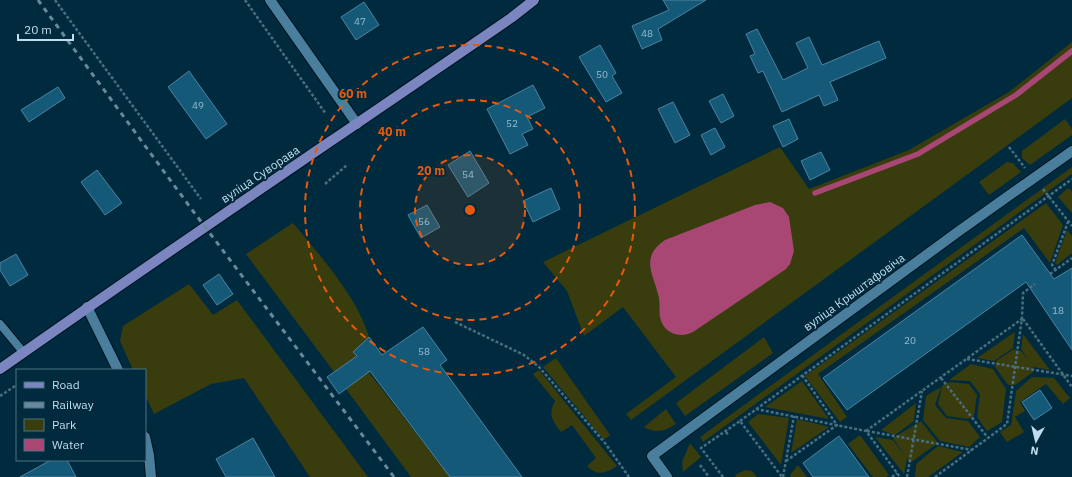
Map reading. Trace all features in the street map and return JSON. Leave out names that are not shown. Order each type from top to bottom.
[{"type":"main road","name":"вуліца Суворава","points":[[0,369],[204,226],[511,18],[534,0]]},
{"type":"street","points":[[270,0],[356,124]]},
{"type":"street","name":"вуліца Крыштафовіча","points":[[667,477],[652,456],[1072,151]]},
{"type":"street","points":[[87,307],[118,369]]},
{"type":"street","points":[[146,442],[151,477]]},
{"type":"lane","points":[[0,324],[24,353]]},
{"type":"path","points":[[55,0],[201,199]]},
{"type":"path","points":[[245,0],[326,114]]},
{"type":"path","points":[[1009,147],[1072,226]]},
{"type":"path","points":[[325,184],[347,164]]},
{"type":"path","points":[[723,477],[701,448],[726,432],[1072,179]]},
{"type":"path","points":[[1056,270],[1052,265],[1068,221]]},
{"type":"path","points":[[1050,274],[1072,258]]},
{"type":"path","points":[[935,477],[1007,424],[1022,318],[1023,293],[1035,284]]},
{"type":"path","points":[[866,431],[1022,318]]},
{"type":"path","points":[[1022,318],[1072,387]]},
{"type":"path","points":[[455,322],[524,355],[539,367],[605,443],[629,477]]},
{"type":"path","points":[[966,359],[1072,376]]},
{"type":"path","points":[[802,375],[837,425]]},
{"type":"path","points":[[941,378],[988,438]]},
{"type":"path","points":[[0,396],[15,386]]},
{"type":"path","points":[[907,477],[922,391]]},
{"type":"path","points":[[756,409],[972,450]]},
{"type":"path","points":[[783,477],[794,416]]},
{"type":"path","points":[[740,421],[783,477]]},
{"type":"path","points":[[786,461],[837,425]]},
{"type":"path","points":[[866,431],[900,477]]},
{"type":"path","points":[[726,432],[729,436]]},
{"type":"path","points":[[700,465],[709,477]]},
{"type":"path","points":[[892,477],[897,473]]},
{"type":"green space","points":[[1072,42],[1072,98],[631,420],[626,414],[676,377],[623,307],[584,336],[567,291],[543,262],[780,147],[809,189],[909,150],[1009,92]]},
{"type":"green space","points":[[1065,119],[1072,129],[1072,135],[1030,165],[1022,158],[1022,151]]},
{"type":"green space","points":[[1007,162],[1013,163],[1021,172],[989,195],[979,182]]},
{"type":"green space","points":[[1072,167],[1072,174],[703,442],[700,437]]},
{"type":"green space","points":[[1068,188],[1072,191],[1072,213],[1058,197]]},
{"type":"green space","points":[[1046,203],[1063,225],[1050,263],[1024,228],[818,374],[847,417],[840,422],[805,376]]},
{"type":"green space","points":[[293,223],[337,277],[364,322],[369,337],[353,352],[450,477],[411,477],[346,389],[352,385],[334,372],[246,254]]},
{"type":"green space","points":[[1067,230],[1072,236],[1072,253],[1057,265],[1055,263]]},
{"type":"green space","points":[[189,284],[213,315],[237,300],[368,477],[310,477],[244,378],[211,384],[154,414],[146,397],[146,369],[133,369],[120,341],[123,326]]},
{"type":"green space","points":[[1015,332],[1013,348],[994,361],[977,358]]},
{"type":"green space","points":[[1023,334],[1050,370],[1033,367],[1033,372],[1015,385],[1008,385],[995,367],[996,361],[1014,349],[1021,351],[1028,359],[1021,349]]},
{"type":"green space","points":[[764,337],[773,353],[685,416],[676,403]]},
{"type":"green space","points":[[556,358],[610,435],[604,440],[543,367]]},
{"type":"green space","points":[[971,364],[993,369],[1006,389],[1002,422],[987,431],[977,417],[980,394],[970,381],[949,380]]},
{"type":"green space","points":[[539,370],[617,466],[609,471],[598,473],[587,466],[596,458],[572,425],[561,432],[555,424],[551,414],[555,401],[533,374]]},
{"type":"green space","points":[[1032,377],[1054,378],[1070,398],[1063,404],[1046,384],[1020,402],[1025,411],[1015,417],[1024,432],[1007,442],[1000,432],[1011,425],[1016,391]]},
{"type":"green space","points":[[802,381],[829,419],[765,407]]},
{"type":"green space","points":[[949,382],[969,384],[977,395],[974,416],[968,419],[947,416],[938,404],[942,386]]},
{"type":"green space","points":[[941,387],[935,405],[946,418],[968,421],[980,437],[969,447],[940,441],[923,420],[926,396]]},
{"type":"green space","points":[[916,403],[914,421],[895,435],[881,430]]},
{"type":"green space","points":[[666,409],[676,424],[660,431],[644,427]]},
{"type":"green space","points":[[758,414],[789,418],[781,465],[748,422]]},
{"type":"green space","points":[[797,419],[829,427],[791,453]]},
{"type":"green space","points":[[921,421],[938,443],[910,463],[907,458],[904,474],[875,437],[893,440],[905,456],[893,438]]},
{"type":"green space","points":[[860,435],[889,475],[886,477],[873,477],[848,444]]},
{"type":"green space","points":[[690,443],[701,457],[683,472],[682,462]]},
{"type":"green space","points":[[938,446],[963,452],[928,477],[915,477],[916,464]]},
{"type":"green space","points":[[798,465],[807,477],[791,477],[790,475]]},
{"type":"green space","points":[[745,470],[752,471],[757,477],[736,477],[735,475]]},
{"type":"water","points":[[770,202],[783,208],[789,217],[794,251],[790,264],[786,269],[693,332],[677,335],[668,331],[664,327],[660,317],[659,298],[650,267],[652,253],[665,240],[755,205]]},
{"type":"building","points":[[663,0],[706,0],[658,29],[662,40],[642,49],[632,26],[669,10]]},
{"type":"building","points":[[364,2],[379,25],[356,40],[341,17]]},
{"type":"building","points":[[757,29],[783,80],[808,68],[796,43],[809,37],[822,65],[879,41],[886,58],[830,82],[838,100],[824,106],[819,95],[782,112],[763,71],[758,73],[750,56],[755,54],[746,34]]},
{"type":"building","points":[[600,45],[616,73],[612,76],[622,93],[606,102],[579,57]]},
{"type":"building","points":[[189,71],[227,124],[206,139],[168,87]]},
{"type":"building","points":[[533,85],[545,108],[527,117],[533,129],[522,134],[528,145],[510,154],[487,109]]},
{"type":"building","points":[[58,87],[65,98],[29,122],[21,110]]},
{"type":"building","points":[[723,94],[734,116],[721,123],[709,101]]},
{"type":"building","points":[[673,102],[690,135],[675,143],[658,109]]},
{"type":"building","points":[[789,119],[798,139],[783,147],[773,126]]},
{"type":"building","points":[[715,128],[725,147],[711,155],[701,135]]},
{"type":"building","points":[[470,151],[489,183],[468,197],[448,165]]},
{"type":"building","points":[[821,152],[830,170],[810,180],[801,161]]},
{"type":"building","points":[[97,170],[122,203],[105,215],[81,182]]},
{"type":"building","points":[[551,188],[560,209],[533,222],[523,201]]},
{"type":"building","points":[[427,205],[440,227],[421,238],[408,215]]},
{"type":"building","points":[[1022,235],[1054,279],[1072,268],[1072,350],[1026,282],[847,410],[823,378]]},
{"type":"building","points":[[16,254],[28,275],[10,286],[0,270],[0,263]]},
{"type":"building","points":[[219,274],[233,294],[217,305],[203,285]]},
{"type":"building","points":[[423,327],[447,360],[440,365],[522,477],[450,477],[370,371],[339,394],[327,377],[357,356],[353,352],[369,337],[382,355]]},
{"type":"building","points":[[1040,390],[1052,408],[1034,420],[1022,402]]},
{"type":"building","points":[[839,436],[869,477],[813,477],[803,463]]},
{"type":"building","points":[[253,438],[275,477],[226,477],[216,459]]},
{"type":"building","points":[[49,461],[68,461],[76,477],[20,477]]},
{"type":"waterway","points":[[815,193],[918,154],[1016,95],[1072,51]]},
{"type":"railway","points":[[38,0],[190,207],[394,477]]}]
